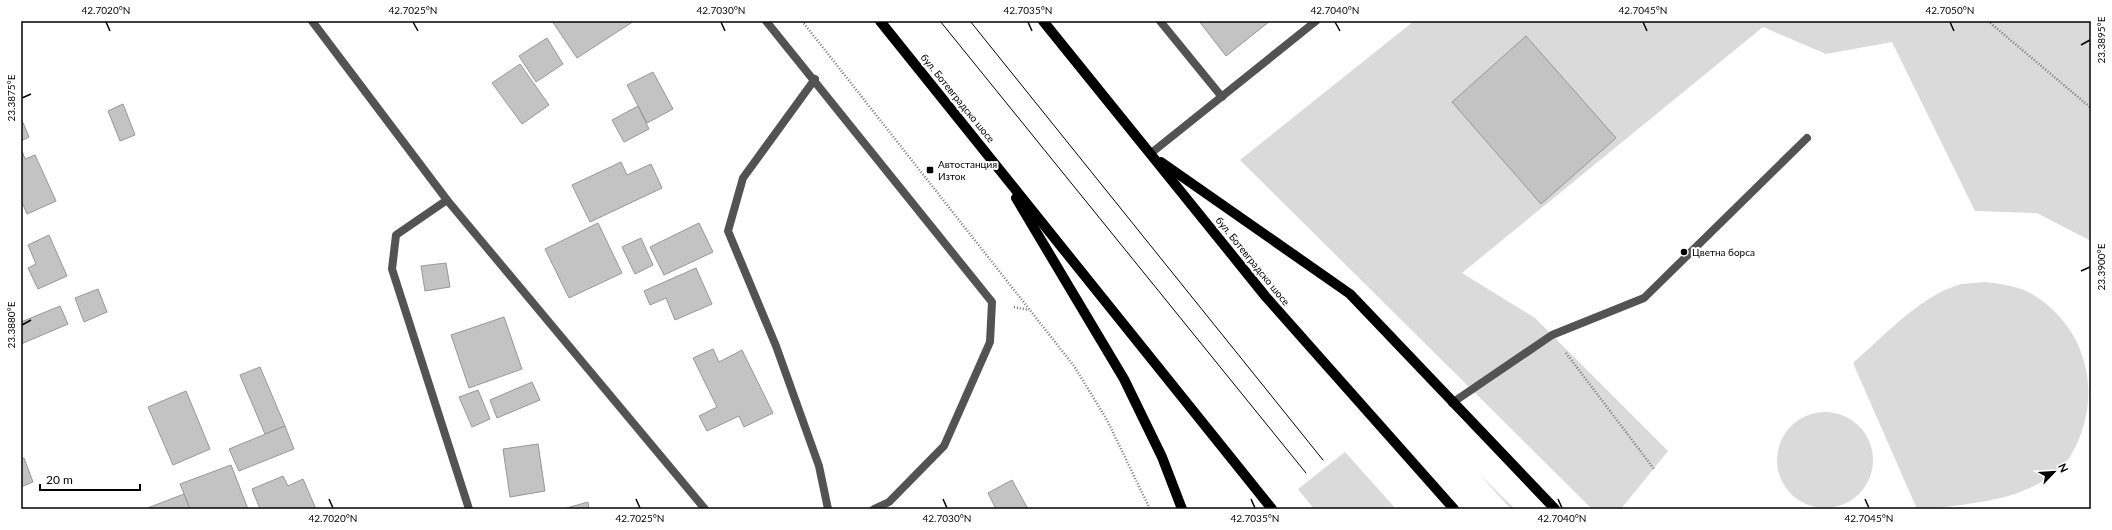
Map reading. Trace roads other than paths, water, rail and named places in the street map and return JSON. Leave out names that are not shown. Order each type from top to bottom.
[{"type":"main road","name":"бул. Ботевградско шосе","points":[[880,21],[1272,509]]},
{"type":"main road","name":"бул. Ботевградско шосе","points":[[1043,21],[1266,297],[1454,509]]},
{"type":"main road","points":[[1150,154],[1350,294],[1452,403],[1555,509]]},
{"type":"main road","points":[[996,165],[1124,379],[1162,457],[1182,509]]},
{"type":"street","points":[[312,21],[447,200],[705,509]]},
{"type":"street","points":[[766,21],[992,302],[990,342],[944,446],[889,502],[874,509]]},
{"type":"street","points":[[1160,21],[1222,97]]},
{"type":"street","points":[[1150,154],[1316,21]]},
{"type":"street","points":[[814,79],[743,178],[728,231],[776,346],[819,466],[828,509]]},
{"type":"street","points":[[1452,403],[1552,336],[1644,298],[1807,138]]},
{"type":"street","points":[[447,200],[396,235],[392,269],[469,509]]},
{"type":"tram line","points":[[940,21],[1306,473]]},
{"type":"tram line","points":[[970,21],[1323,460]]},
{"type":"place","name":"Автостанция Изток","points":[[930,170]]},
{"type":"place","name":"Цветна борса","points":[[1684,252]]}]
